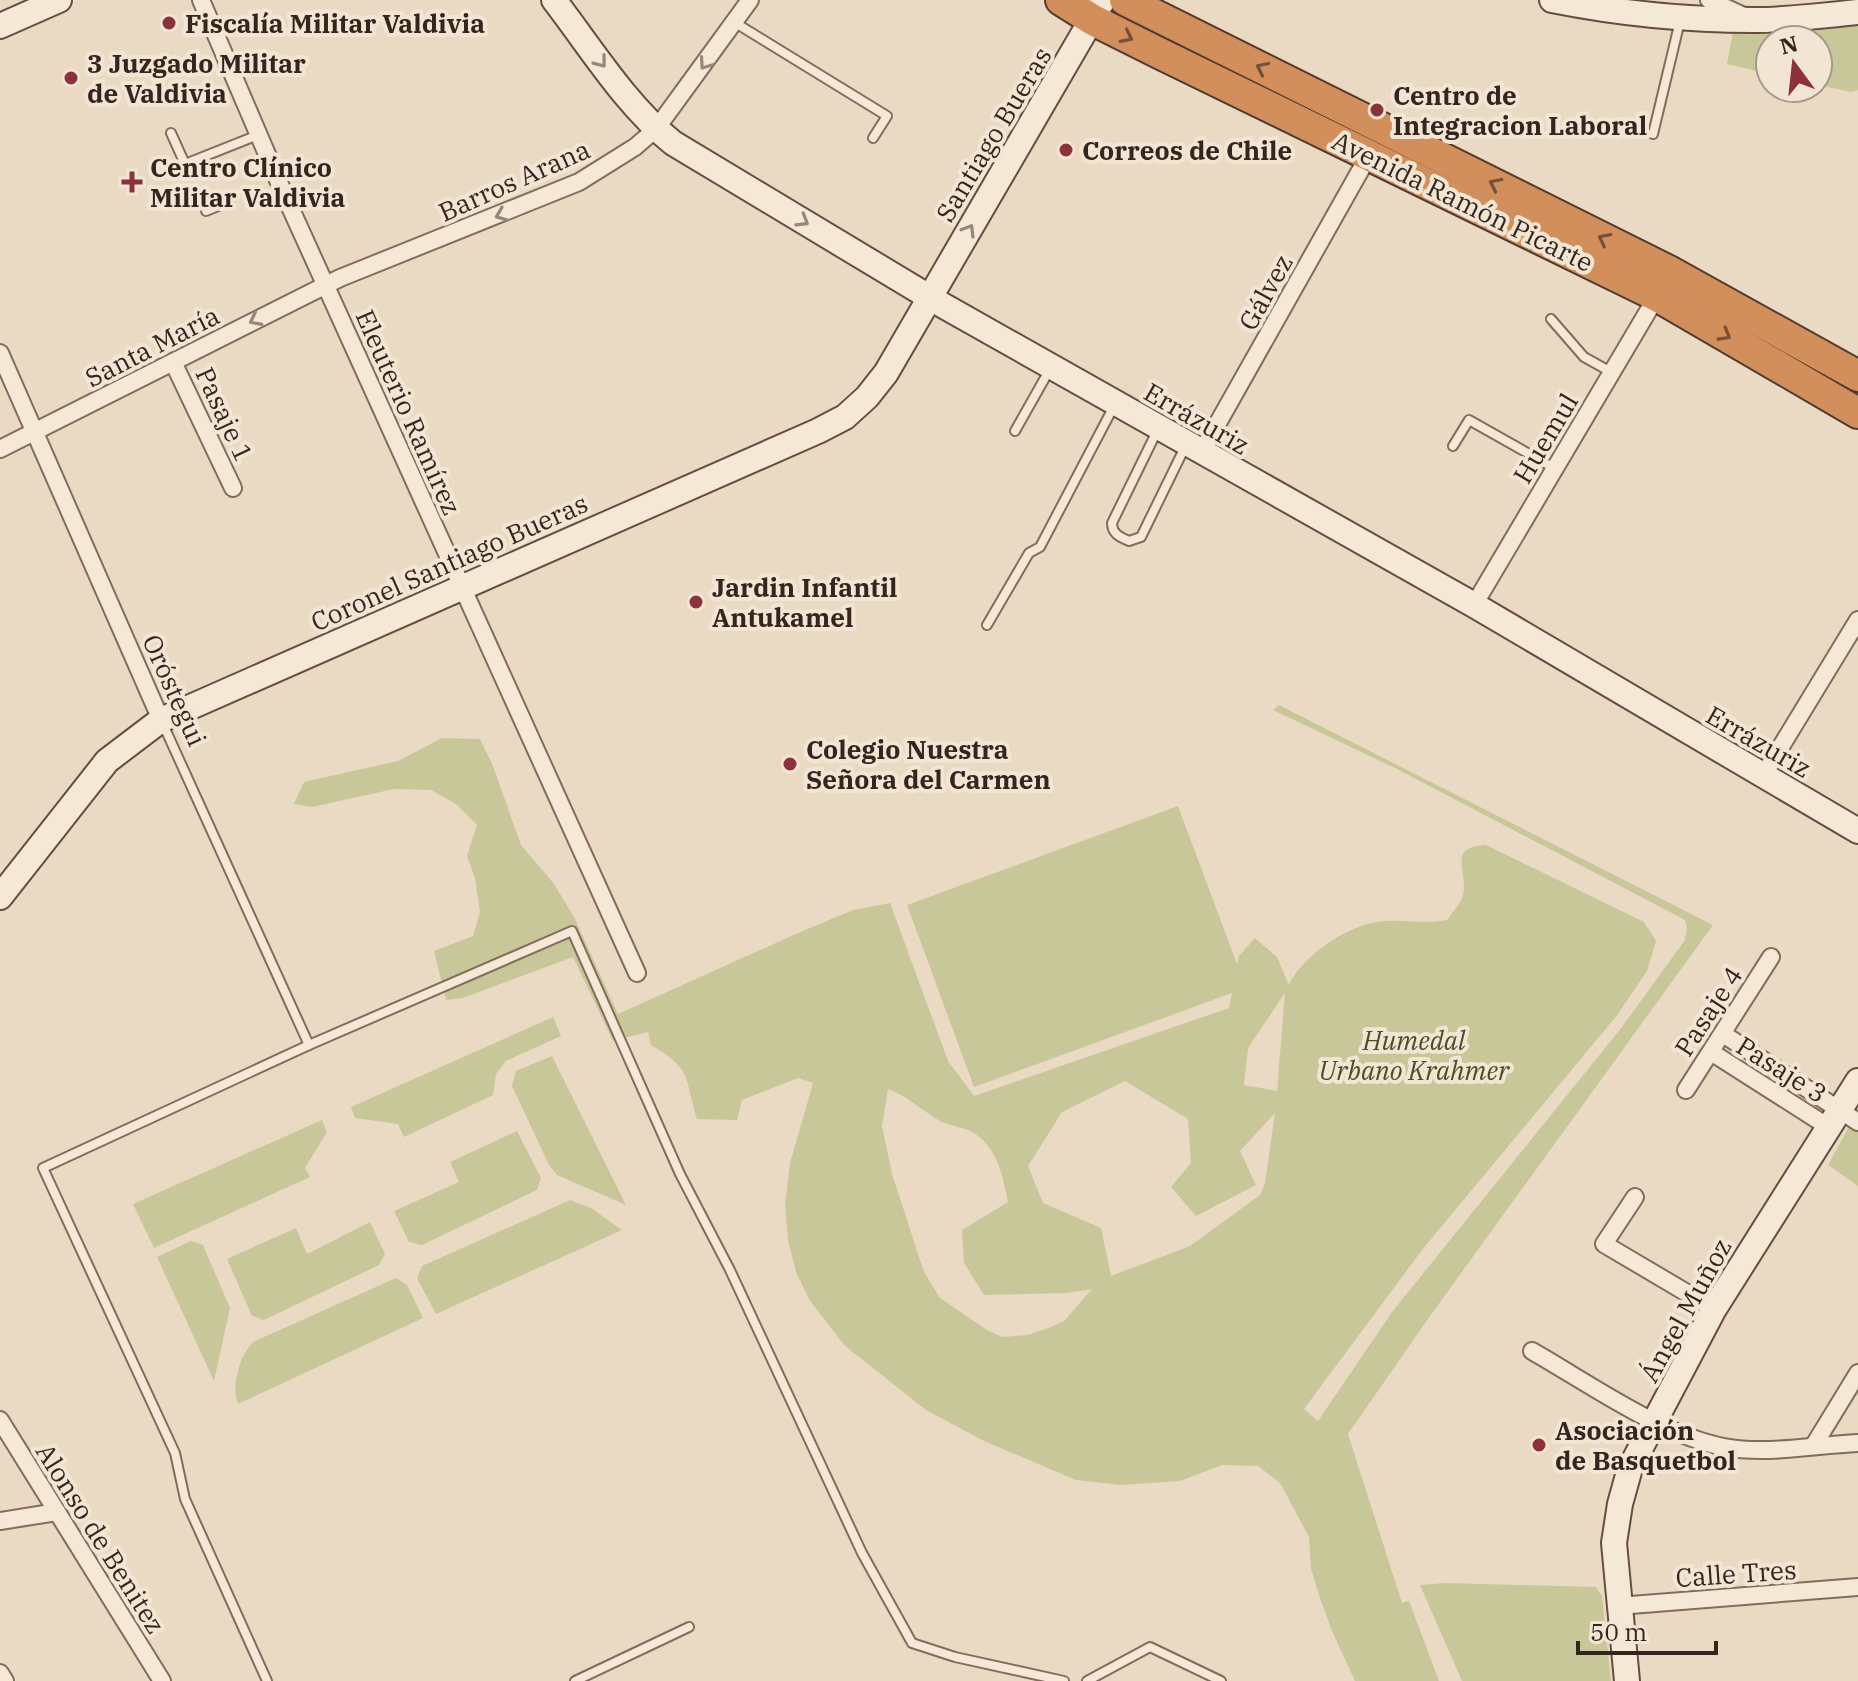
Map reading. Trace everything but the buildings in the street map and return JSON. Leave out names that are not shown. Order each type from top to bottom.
[{"type":"highway","name":"Avenida Ramón Picarte","points":[[1061,0],[1098,10],[1369,155],[1657,296],[1858,413]]},
{"type":"highway","name":"Avenida Ramón Picarte","points":[[1125,0],[1671,272],[1858,376]]},
{"type":"main road","points":[[0,26],[59,0]]},
{"type":"main road","name":"Errázuriz","points":[[554,0],[656,129],[673,143],[929,297],[1474,605],[1858,831]]},
{"type":"main road","points":[[1552,0],[1586,7],[1753,20],[1858,12]]},
{"type":"main road","name":"Santiago Bueras","points":[[929,297],[1098,10]]},
{"type":"main road","name":"Coronel Santiago Bueras","points":[[0,897],[107,761],[161,720],[845,417],[867,397],[886,373],[929,297]]},
{"type":"main road","name":"Ángel Muñoz","points":[[1627,1681],[1614,1543],[1630,1468],[1714,1309],[1841,1119],[1858,1081]]},
{"type":"street","name":"Eleuterio Ramírez","points":[[201,0],[325,285],[637,973]]},
{"type":"street","name":"Barros Arana","points":[[325,285],[579,182],[635,147],[656,129],[750,0]]},
{"type":"street","points":[[1709,0],[1753,20]]},
{"type":"street","name":"Gálvez","points":[[1194,449],[1369,155]]},
{"type":"street","name":"Santa María","points":[[0,449],[325,285]]},
{"type":"street","name":"Huemul","points":[[1474,605],[1657,296]]},
{"type":"street","name":"Oróstegui","points":[[0,353],[161,720]]},
{"type":"street","name":"Pasaje 1","points":[[173,362],[233,488]]},
{"type":"street","points":[[1763,776],[1858,620]]},
{"type":"street","name":"Pasaje 4","points":[[1686,1090],[1771,957]]},
{"type":"street","name":"Pasaje 3","points":[[1723,1034],[1841,1119]]},
{"type":"street","name":"Pasaje 3","points":[[1711,1052],[1841,1119]]},
{"type":"street","points":[[1635,1197],[1604,1244],[1714,1309]]},
{"type":"street","points":[[1532,1351],[1655,1421],[1702,1442],[1726,1447],[1786,1450],[1858,1443]]},
{"type":"street","points":[[1814,1445],[1858,1373]]},
{"type":"street","name":"Alonso de Benitez","points":[[0,1420],[162,1681]]},
{"type":"street","points":[[0,1521],[57,1512]]},
{"type":"street","name":"Calle Tres","points":[[1618,1606],[1858,1587]]},
{"type":"street","points":[[0,1673],[5,1681]]},
{"type":"lane","points":[[1653,134],[1681,16]]},
{"type":"lane","points":[[734,22],[887,116],[873,138]]},
{"type":"lane","points":[[171,133],[185,164],[258,135]]},
{"type":"lane","points":[[206,211],[230,201]]},
{"type":"lane","points":[[1551,319],[1584,357],[1612,372]]},
{"type":"lane","points":[[1015,431],[1051,367]]},
{"type":"lane","points":[[987,625],[1029,553],[1040,547],[1116,404]]},
{"type":"lane","points":[[1453,446],[1469,420],[1555,469]]},
{"type":"lane","points":[[1159,428],[1112,523],[1116,535],[1129,541],[1141,537],[1194,449]]},
{"type":"lane","name":"Oróstegui","points":[[161,720],[309,1045]]},
{"type":"lane","points":[[267,1681],[185,1499],[175,1453],[43,1168],[309,1045],[572,931],[680,1174],[730,1270],[862,1553],[912,1643],[955,1657],[1064,1681]]},
{"type":"lane","points":[[575,1681],[689,1627]]},
{"type":"lane","points":[[1087,1681],[1150,1647],[1221,1681]]},
{"type":"green space","points":[[1858,20],[1858,90],[1851,92],[1834,88],[1834,24],[1787,24]]},
{"type":"green space","points":[[1754,26],[1754,70],[1727,64],[1734,27]]},
{"type":"green space","name":"Humedal Urbano Krahmer","points":[[1279,705],[1713,925],[1348,1434],[1402,1603],[1409,1601],[1439,1681],[1355,1681],[1319,1595],[1311,1569],[1309,1537],[1280,1483],[1258,1466],[1222,1465],[1180,1481],[1120,1485],[1076,1480],[984,1441],[926,1410],[845,1346],[810,1301],[796,1272],[788,1240],[785,1204],[790,1163],[813,1083],[798,1078],[742,1100],[737,1120],[697,1119],[685,1075],[674,1061],[651,1045],[648,1032],[613,1041],[573,957],[463,998],[446,1000],[434,951],[473,936],[480,912],[475,878],[467,856],[477,825],[456,804],[431,790],[394,789],[312,807],[294,804],[304,782],[398,761],[442,738],[480,739],[521,845],[554,884],[574,917],[618,1014],[853,910],[890,903],[948,1061],[974,1096],[1229,1008],[1232,993],[974,1087],[907,905],[1178,806],[1237,964],[1239,956],[1255,938],[1277,957],[1289,985],[1303,964],[1324,946],[1360,927],[1381,921],[1447,920],[1463,896],[1462,858],[1468,849],[1475,846],[1486,845],[1644,922],[1656,941],[1647,971],[1618,1014],[1422,1250],[1304,1409],[1318,1421],[1392,1312],[1622,1027],[1685,940],[1687,928],[1685,920],[1395,768],[1273,710]],"holes":[[[1285,993],[1277,1091],[1244,1085],[1248,1048]],[[1125,1081],[1188,1119],[1191,1163],[1171,1187],[1196,1216],[1256,1185],[1240,1151],[1275,1113],[1265,1183],[1260,1195],[1190,1246],[1111,1276],[1101,1228],[1043,1203],[1028,1166],[1062,1112]],[[888,1089],[942,1122],[981,1138],[993,1153],[1008,1202],[962,1230],[964,1263],[984,1295],[1068,1293],[1092,1289],[1064,1321],[1028,1335],[1002,1337],[940,1298],[924,1272],[892,1174],[882,1126]]]},
{"type":"green space","points":[[553,1017],[561,1036],[506,1061],[496,1074],[493,1095],[404,1137],[398,1124],[355,1118],[351,1107]]},
{"type":"green space","points":[[552,1056],[626,1205],[557,1175],[549,1165],[512,1086],[516,1071]]},
{"type":"green space","points":[[322,1120],[327,1132],[305,1168],[310,1177],[154,1248],[133,1204]]},
{"type":"green space","points":[[1850,1125],[1858,1129],[1858,1186],[1828,1165]]},
{"type":"green space","points":[[517,1131],[541,1178],[537,1190],[422,1245],[409,1242],[394,1211],[459,1182],[450,1162]]},
{"type":"green space","points":[[570,1200],[591,1208],[622,1230],[436,1314],[417,1278],[422,1266]]},
{"type":"green space","points":[[370,1222],[385,1254],[379,1265],[264,1320],[252,1316],[227,1259],[296,1228],[307,1254]]},
{"type":"green space","points":[[191,1241],[203,1245],[230,1308],[214,1381],[157,1257]]},
{"type":"green space","points":[[396,1278],[407,1285],[423,1318],[238,1404],[235,1389],[238,1372],[253,1342]]},
{"type":"green space","points":[[1420,1585],[1596,1587],[1602,1596],[1611,1681],[1462,1681]]},
{"type":"place","name":"Fiscalía Militar Valdivia","points":[[169,23]]},
{"type":"place","name":"3 Juzgado Militar de Valdivia","points":[[71,78]]},
{"type":"place","name":"Centro de Integracion Laboral","points":[[1377,110]]},
{"type":"place","name":"Correos de Chile","points":[[1066,150]]},
{"type":"place","name":"Centro Clínico Militar Valdivia","points":[[132,182]]},
{"type":"place","name":"Jardin Infantil Antukamel","points":[[696,602]]},
{"type":"place","name":"Colegio Nuestra Señora del Carmen","points":[[790,764]]},
{"type":"place","name":"Asociación de Basquetbol","points":[[1539,1445]]}]
